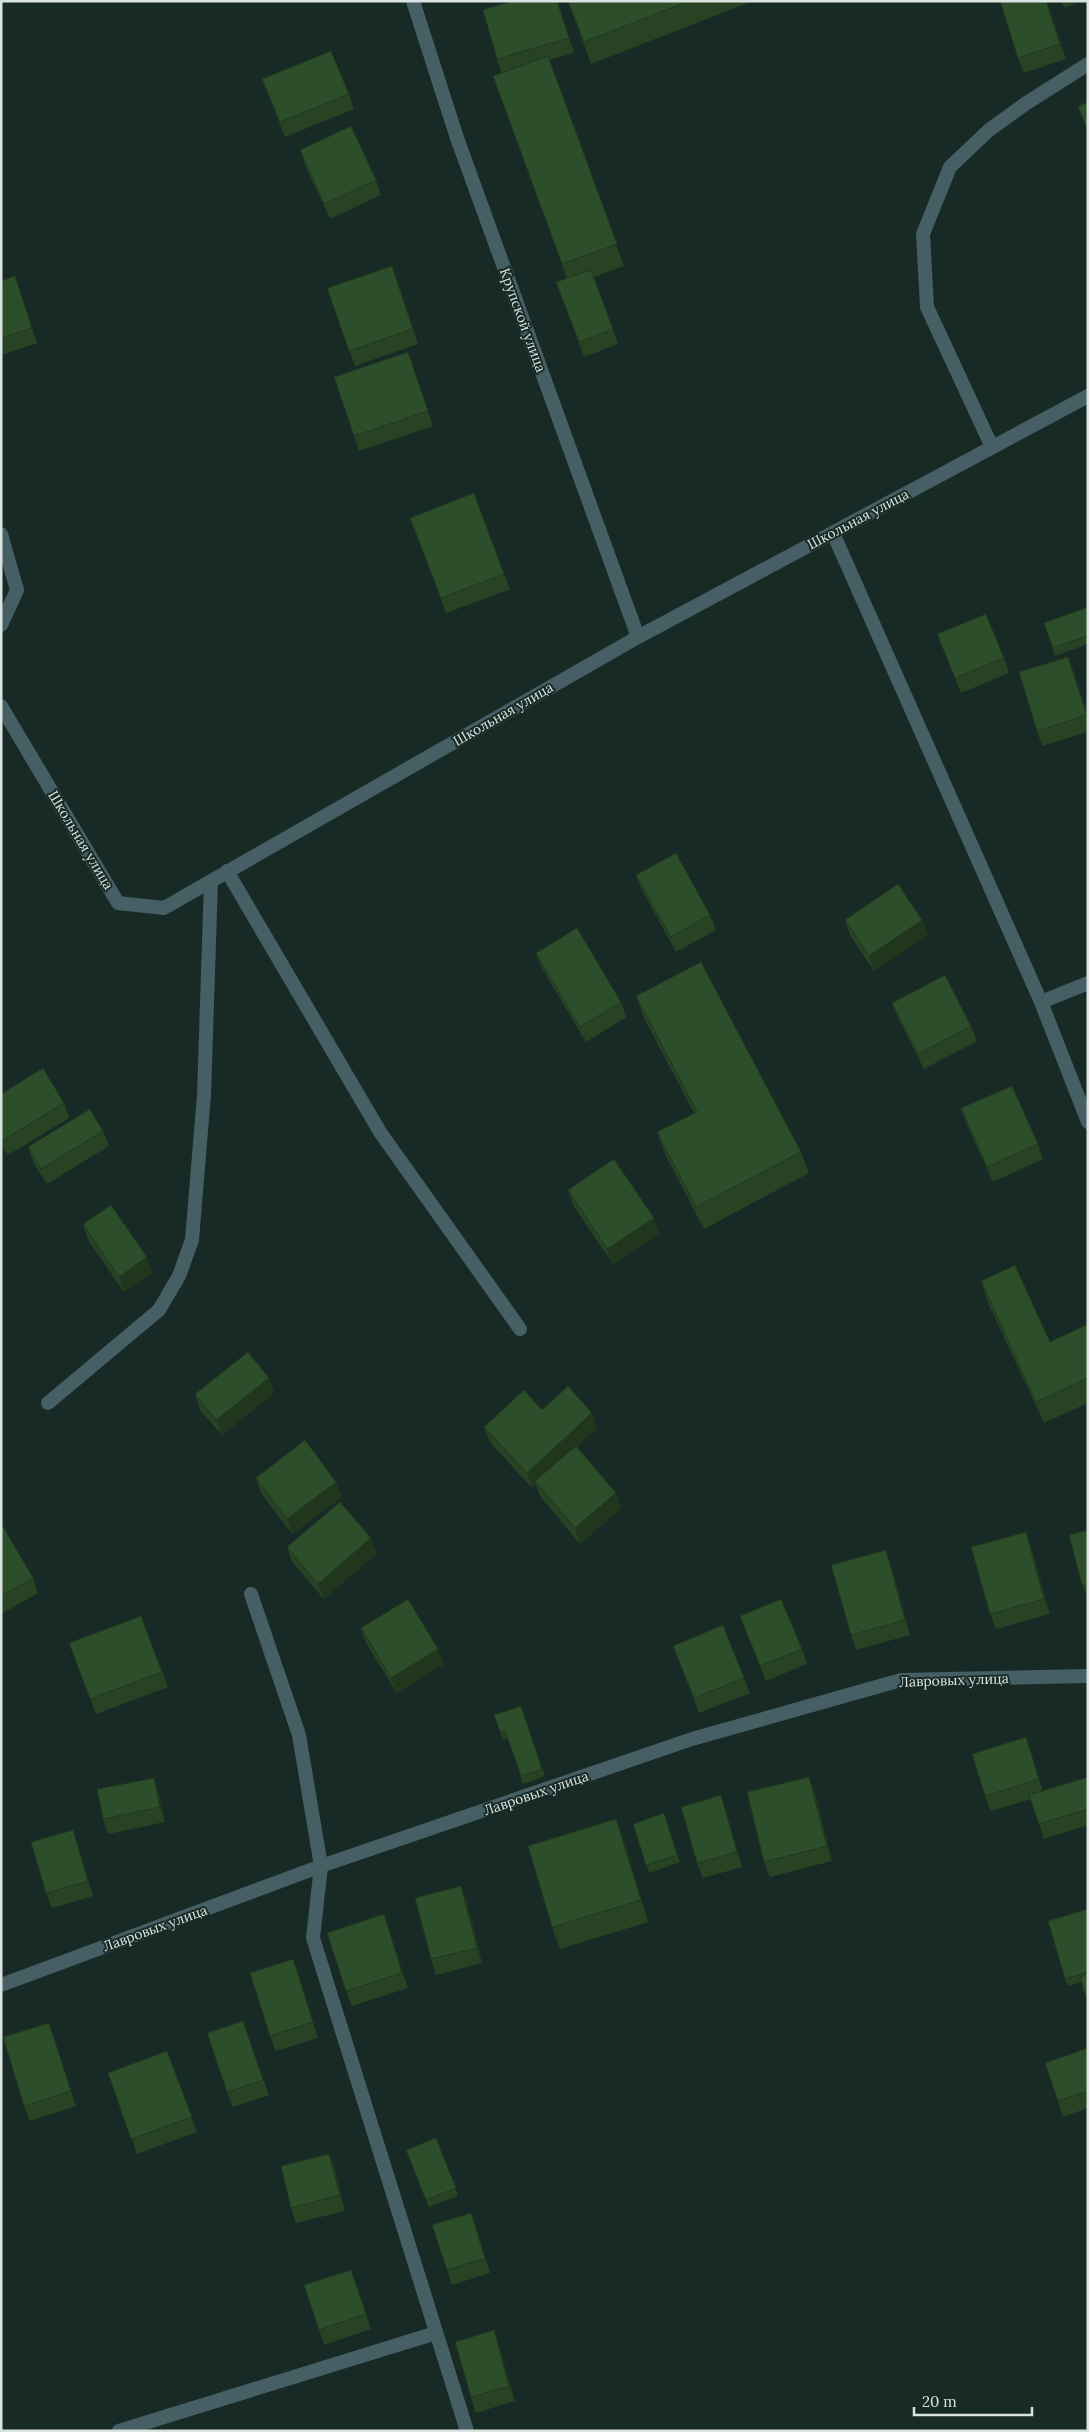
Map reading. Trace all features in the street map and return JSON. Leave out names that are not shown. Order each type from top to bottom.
[{"type":"street","name":"Крупской улица","points":[[413,1],[457,138],[638,637]]},
{"type":"street","points":[[992,447],[927,307],[923,234],[950,167],[989,130],[1024,104],[1088,64]]},
{"type":"street","name":"Школьная улица","points":[[1,706],[118,903],[164,908],[638,637],[1088,396]]},
{"type":"street","points":[[833,533],[1041,1002],[1088,1122]]},
{"type":"street","points":[[1,534],[17,590],[1,625]]},
{"type":"street","points":[[228,871],[380,1132],[520,1329]]},
{"type":"street","points":[[48,1403],[159,1310],[179,1276],[192,1240],[204,1095],[211,881]]},
{"type":"street","points":[[1041,1002],[1088,983]]},
{"type":"street","points":[[250,1594],[299,1735],[321,1866],[313,1938],[467,2431]]},
{"type":"street","name":"Лавровых улица","points":[[1,1985],[321,1866],[692,1740],[901,1680],[1088,1676]]},
{"type":"street","points":[[119,2431],[436,2333]]},
{"type":"building","points":[[512,1],[557,1],[569,38],[497,59],[483,10]]},
{"type":"building","points":[[568,1],[689,1],[584,42]]},
{"type":"building","points":[[1000,1],[1046,1],[1060,44],[1018,58]]},
{"type":"building","points":[[331,51],[349,94],[280,122],[262,79]]},
{"type":"building","points":[[548,56],[617,244],[562,264],[493,76]]},
{"type":"building","points":[[1088,102],[1088,132],[1078,106]]},
{"type":"building","points":[[351,126],[376,180],[324,204],[300,150]]},
{"type":"building","points":[[392,266],[413,329],[349,351],[327,288]]},
{"type":"building","points":[[591,270],[613,329],[579,342],[556,282]]},
{"type":"building","points":[[15,276],[32,328],[1,338],[1,281]]},
{"type":"building","points":[[408,352],[428,411],[354,436],[334,377]]},
{"type":"building","points":[[474,493],[504,574],[441,598],[410,518]]},
{"type":"building","points":[[1088,607],[1088,636],[1053,648],[1044,623]]},
{"type":"building","points":[[986,614],[1004,658],[955,678],[937,634]]},
{"type":"building","points":[[1068,657],[1087,715],[1037,731],[1019,672]]},
{"type":"building","points":[[676,853],[710,915],[671,937],[636,875]]},
{"type":"building","points":[[898,884],[922,920],[869,956],[845,920]]},
{"type":"building","points":[[577,928],[621,1002],[580,1027],[536,953]]},
{"type":"building","points":[[701,962],[801,1152],[696,1207],[657,1132],[697,1112],[636,996]]},
{"type":"building","points":[[945,975],[971,1026],[918,1054],[892,1003]]},
{"type":"building","points":[[43,1068],[64,1103],[3,1140],[1,1138],[1,1094]]},
{"type":"building","points":[[1012,1086],[1038,1144],[987,1167],[961,1108]]},
{"type":"building","points":[[90,1109],[103,1131],[41,1169],[28,1147]]},
{"type":"building","points":[[614,1159],[654,1218],[607,1249],[568,1190]]},
{"type":"building","points":[[111,1205],[147,1257],[119,1277],[83,1224]]},
{"type":"building","points":[[1015,1265],[1050,1342],[1088,1324],[1088,1378],[1036,1402],[981,1281]]},
{"type":"building","points":[[248,1352],[269,1378],[216,1420],[195,1394]]},
{"type":"building","points":[[568,1386],[592,1413],[527,1473],[484,1427],[524,1390],[542,1410]]},
{"type":"building","points":[[305,1440],[336,1482],[287,1519],[256,1478]]},
{"type":"building","points":[[576,1446],[616,1493],[575,1528],[535,1481]]},
{"type":"building","points":[[340,1502],[371,1538],[318,1584],[287,1547]]},
{"type":"building","points":[[1,1523],[33,1578],[1,1596]]},
{"type":"building","points":[[1088,1530],[1088,1583],[1082,1585],[1069,1535]]},
{"type":"building","points":[[1026,1532],[1044,1599],[990,1614],[971,1547]]},
{"type":"building","points":[[886,1550],[905,1620],[851,1635],[831,1565]]},
{"type":"building","points":[[408,1599],[438,1649],[391,1678],[361,1628]]},
{"type":"building","points":[[781,1599],[802,1649],[760,1666],[740,1616]]},
{"type":"building","points":[[141,1616],[162,1672],[90,1699],[69,1643]]},
{"type":"building","points":[[723,1625],[744,1678],[694,1698],[673,1646]]},
{"type":"building","points":[[521,1706],[542,1769],[521,1776],[505,1731],[500,1732],[494,1715]]},
{"type":"building","points":[[1026,1737],[1039,1779],[985,1796],[972,1754]]},
{"type":"building","points":[[809,1777],[827,1846],[764,1862],[747,1792]]},
{"type":"building","points":[[1088,1777],[1088,1809],[1039,1824],[1029,1795]]},
{"type":"building","points":[[154,1778],[160,1807],[103,1819],[97,1789]]},
{"type":"building","points":[[721,1795],[737,1852],[697,1863],[681,1807]]},
{"type":"building","points":[[664,1813],[677,1855],[646,1865],[633,1824]]},
{"type":"building","points":[[616,1819],[641,1900],[552,1927],[528,1846]]},
{"type":"building","points":[[73,1830],[88,1881],[46,1893],[31,1842]]},
{"type":"building","points":[[461,1886],[477,1948],[431,1959],[415,1898]]},
{"type":"building","points":[[1088,1909],[1088,1972],[1065,1979],[1048,1921]]},
{"type":"building","points":[[384,1914],[402,1973],[346,1991],[327,1933]]},
{"type":"building","points":[[293,1959],[313,2022],[270,2036],[250,1973]]},
{"type":"building","points":[[1088,1974],[1088,2004],[1080,1977]]},
{"type":"building","points":[[243,2021],[263,2080],[227,2092],[207,2033]]},
{"type":"building","points":[[49,2023],[71,2091],[24,2106],[3,2037]]},
{"type":"building","points":[[1088,2048],[1088,2091],[1058,2101],[1045,2063]]},
{"type":"building","points":[[167,2051],[192,2117],[131,2139],[108,2073]]},
{"type":"building","points":[[436,2138],[456,2188],[426,2200],[406,2150]]},
{"type":"building","points":[[329,2154],[340,2195],[291,2208],[281,2166]]},
{"type":"building","points":[[471,2213],[485,2258],[447,2270],[432,2225]]},
{"type":"building","points":[[351,2270],[366,2314],[319,2330],[304,2285]]},
{"type":"building","points":[[494,2330],[509,2386],[471,2397],[455,2342]]}]
